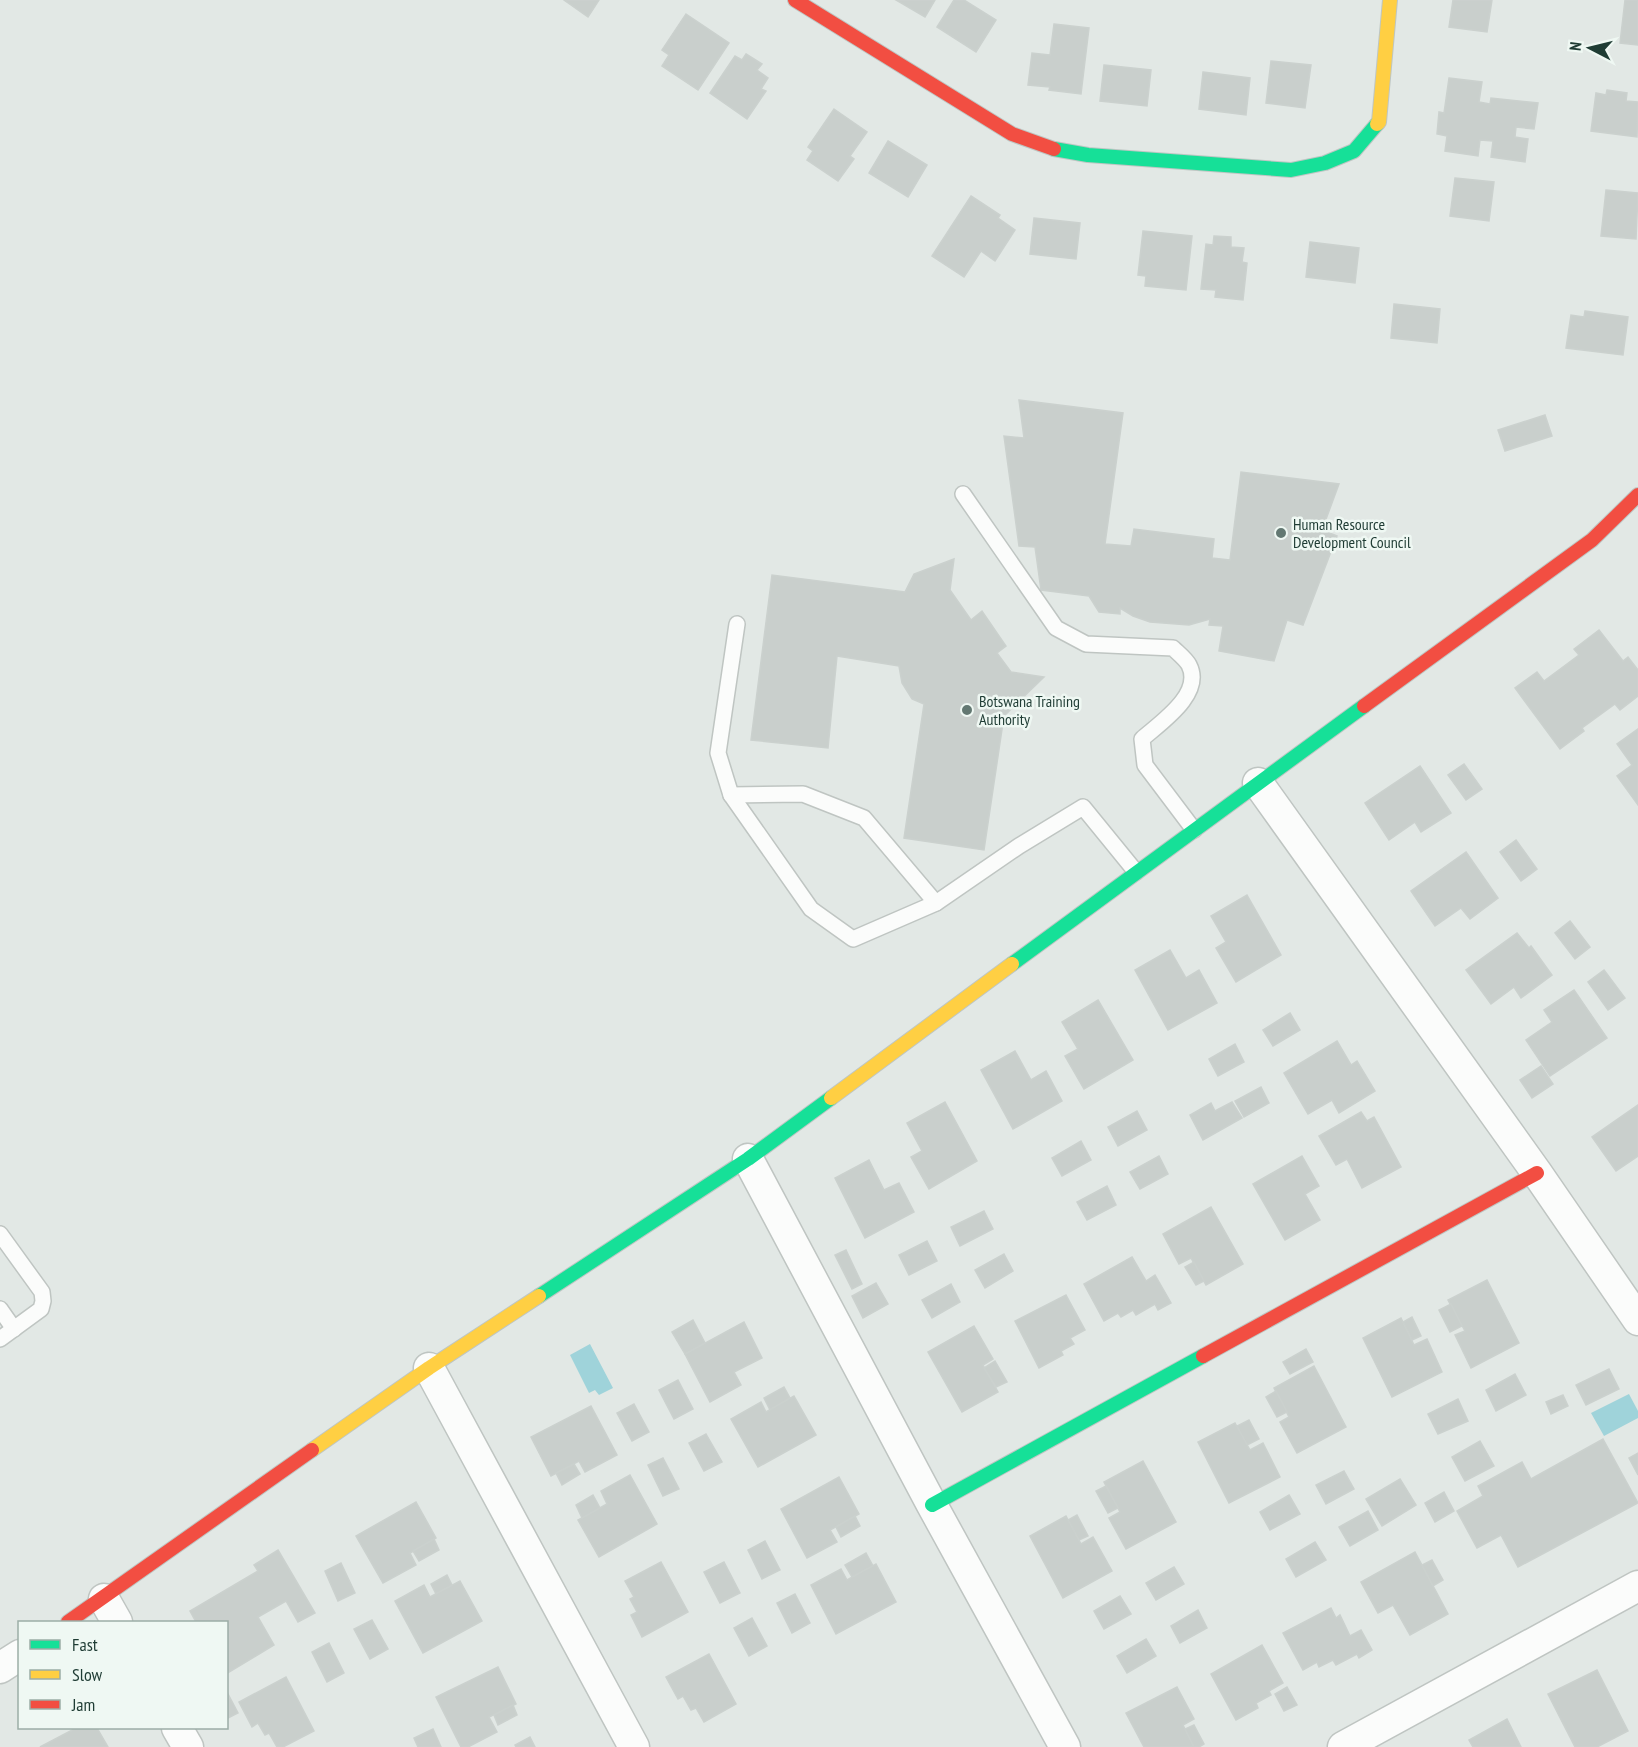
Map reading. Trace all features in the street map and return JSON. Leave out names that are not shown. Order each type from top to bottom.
[{"type":"street","points":[[795,0],[1012,134],[1048,148],[1088,155],[1291,170],[1325,163],[1354,151],[1379,122],[1390,0]]},
{"type":"street","points":[[75,1621],[111,1611],[429,1368],[748,1159],[1136,872],[1592,540],[1638,495]]},
{"type":"street","points":[[1258,783],[1537,1173],[1638,1320]]},
{"type":"street","points":[[748,1159],[932,1505],[1065,1747]]},
{"type":"street","points":[[932,1505],[1537,1173]]},
{"type":"street","points":[[429,1368],[634,1747]]},
{"type":"street","points":[[1343,1747],[1638,1586]]},
{"type":"street","points":[[0,1668],[18,1656]]},
{"type":"street","points":[[178,1729],[188,1747]]},
{"type":"lane","points":[[963,494],[1056,628],[1086,644],[1173,648],[1189,665],[1192,682],[1185,700],[1142,739],[1145,765],[1194,830]]},
{"type":"lane","points":[[737,624],[718,753],[731,795],[812,909],[853,939],[936,903],[1018,846],[1083,807],[1136,872]]},
{"type":"lane","points":[[731,795],[804,794],[864,818],[936,903]]},
{"type":"lane","points":[[0,1234],[42,1292],[43,1301],[41,1309],[0,1339]]},
{"type":"lane","points":[[0,1309],[14,1329]]},
{"type":"water","points":[[590,1344],[613,1388],[599,1395],[595,1390],[589,1393],[570,1355]]},
{"type":"water","points":[[1629,1394],[1638,1411],[1638,1418],[1604,1436],[1591,1413]]},
{"type":"building","points":[[564,0],[599,0],[588,17]]},
{"type":"building","points":[[896,0],[935,0],[925,17]]},
{"type":"building","points":[[954,0],[964,0],[996,20],[976,52],[937,27]]},
{"type":"building","points":[[1453,0],[1492,0],[1487,32],[1449,27]]},
{"type":"building","points":[[1625,0],[1638,0],[1638,45],[1620,43]]},
{"type":"building","points":[[686,14],[729,43],[698,90],[662,66],[669,55],[662,50]]},
{"type":"building","points":[[1054,24],[1089,28],[1081,94],[1028,85],[1032,53],[1050,55]]},
{"type":"building","points":[[746,54],[762,64],[757,70],[768,78],[761,89],[766,91],[747,119],[710,93],[735,56],[742,60]]},
{"type":"building","points":[[1271,61],[1311,65],[1305,108],[1266,103]]},
{"type":"building","points":[[1104,65],[1151,70],[1147,106],[1100,101]]},
{"type":"building","points":[[1203,72],[1250,78],[1246,115],[1199,109]]},
{"type":"building","points":[[1449,78],[1482,82],[1479,102],[1490,104],[1491,98],[1538,103],[1534,129],[1516,127],[1515,137],[1528,139],[1525,162],[1491,157],[1493,141],[1480,140],[1478,156],[1445,151],[1447,136],[1437,134],[1439,112],[1444,113]]},
{"type":"building","points":[[1607,90],[1627,93],[1626,101],[1638,102],[1637,137],[1591,131],[1596,93],[1606,95]]},
{"type":"building","points":[[834,109],[867,132],[850,156],[854,159],[838,181],[807,160],[813,151],[808,147]]},
{"type":"building","points":[[888,141],[927,165],[908,197],[869,173]]},
{"type":"building","points":[[1455,178],[1494,182],[1489,221],[1450,216]]},
{"type":"building","points":[[1606,190],[1638,193],[1636,239],[1601,236]]},
{"type":"building","points":[[971,196],[1000,215],[998,218],[1015,230],[995,261],[981,251],[964,277],[932,256]]},
{"type":"building","points":[[1034,218],[1080,223],[1076,259],[1030,254]]},
{"type":"building","points":[[1143,231],[1192,236],[1186,290],[1145,286],[1146,276],[1138,275]]},
{"type":"building","points":[[1214,236],[1231,237],[1231,247],[1244,248],[1242,262],[1247,263],[1243,300],[1215,297],[1216,290],[1201,289],[1206,244],[1213,245]]},
{"type":"building","points":[[1310,242],[1359,248],[1355,283],[1306,277]]},
{"type":"building","points":[[1394,304],[1440,309],[1437,343],[1391,338]]},
{"type":"building","points":[[1585,311],[1628,317],[1623,355],[1566,348],[1571,315],[1584,317]]},
{"type":"building","name":"Human Resource Development Council","points":[[1019,400],[1123,413],[1105,544],[1131,546],[1134,529],[1214,539],[1212,558],[1230,560],[1241,472],[1339,484],[1322,530],[1337,536],[1303,625],[1287,620],[1274,661],[1219,651],[1223,626],[1209,625],[1210,619],[1189,625],[1150,622],[1120,608],[1120,614],[1099,612],[1089,596],[1041,590],[1035,547],[1019,546],[1004,436],[1024,438]]},
{"type":"building","points":[[1545,415],[1552,436],[1505,451],[1498,430]]},
{"type":"building","name":"Botswana Training Authority","points":[[954,559],[950,590],[971,620],[982,611],[1006,646],[997,653],[1011,672],[1044,677],[1004,716],[984,850],[904,838],[924,704],[912,699],[902,683],[899,666],[837,656],[828,748],[751,740],[772,575],[905,592],[914,574]]},
{"type":"building","points":[[1599,630],[1623,661],[1628,657],[1638,670],[1638,696],[1620,710],[1615,704],[1582,728],[1584,731],[1560,749],[1515,688],[1537,672],[1544,681],[1579,655],[1574,649]]},
{"type":"building","points":[[1638,729],[1638,805],[1617,776],[1632,765],[1617,744]]},
{"type":"building","points":[[1464,764],[1482,789],[1466,800],[1448,775]]},
{"type":"building","points":[[1420,766],[1451,813],[1421,832],[1415,822],[1389,840],[1365,803]]},
{"type":"building","points":[[1516,840],[1537,869],[1521,881],[1500,852]]},
{"type":"building","points":[[1466,852],[1498,898],[1470,919],[1461,908],[1435,926],[1411,891]]},
{"type":"building","points":[[1247,895],[1281,955],[1236,982],[1216,948],[1226,942],[1211,916]]},
{"type":"building","points":[[1570,921],[1590,947],[1575,959],[1555,933]]},
{"type":"building","points":[[1517,933],[1529,948],[1531,946],[1552,975],[1521,998],[1514,987],[1491,1004],[1466,970]]},
{"type":"building","points":[[1170,950],[1186,978],[1199,970],[1217,1003],[1168,1030],[1135,970]]},
{"type":"building","points":[[1604,970],[1625,998],[1608,1010],[1588,982]]},
{"type":"building","points":[[1574,990],[1607,1038],[1550,1076],[1526,1040],[1552,1022],[1544,1010]]},
{"type":"building","points":[[1098,1000],[1133,1060],[1084,1089],[1065,1056],[1078,1049],[1062,1022]]},
{"type":"building","points":[[1290,1013],[1300,1030],[1273,1046],[1263,1030]]},
{"type":"building","points":[[1337,1041],[1351,1065],[1357,1061],[1375,1091],[1339,1113],[1332,1100],[1308,1114],[1284,1073]]},
{"type":"building","points":[[1235,1044],[1244,1062],[1218,1076],[1209,1059]]},
{"type":"building","points":[[1015,1051],[1031,1080],[1046,1071],[1062,1101],[1013,1129],[981,1070]]},
{"type":"building","points":[[1541,1066],[1553,1084],[1532,1098],[1520,1080]]},
{"type":"building","points":[[1261,1087],[1269,1103],[1244,1117],[1235,1101]]},
{"type":"building","points":[[945,1102],[977,1161],[929,1189],[911,1157],[922,1151],[907,1123]]},
{"type":"building","points":[[1232,1102],[1242,1118],[1203,1140],[1190,1115],[1211,1103],[1215,1111]]},
{"type":"building","points":[[1638,1105],[1638,1156],[1616,1171],[1592,1137]]},
{"type":"building","points":[[1137,1111],[1147,1130],[1118,1146],[1108,1127]]},
{"type":"building","points":[[1361,1112],[1367,1121],[1374,1117],[1401,1167],[1362,1188],[1347,1159],[1336,1165],[1319,1136]]},
{"type":"building","points":[[1081,1141],[1091,1160],[1062,1176],[1052,1158]]},
{"type":"building","points":[[1159,1156],[1168,1174],[1140,1189],[1130,1172]]},
{"type":"building","points":[[1302,1156],[1319,1186],[1305,1194],[1320,1220],[1285,1240],[1253,1184]]},
{"type":"building","points":[[869,1160],[884,1190],[899,1183],[914,1212],[865,1238],[835,1178]]},
{"type":"building","points":[[1107,1186],[1116,1205],[1087,1220],[1077,1202]]},
{"type":"building","points":[[1211,1207],[1243,1264],[1206,1285],[1191,1258],[1179,1264],[1163,1234]]},
{"type":"building","points":[[984,1211],[993,1229],[960,1246],[951,1227]]},
{"type":"building","points":[[927,1241],[937,1261],[909,1275],[899,1255]]},
{"type":"building","points":[[846,1250],[862,1284],[852,1289],[835,1255]]},
{"type":"building","points":[[1004,1254],[1013,1271],[985,1288],[975,1270]]},
{"type":"building","points":[[1132,1257],[1146,1281],[1155,1275],[1171,1303],[1158,1310],[1155,1304],[1136,1315],[1133,1310],[1121,1317],[1118,1313],[1104,1321],[1084,1284]]},
{"type":"building","points":[[1194,1262],[1204,1281],[1196,1285],[1185,1267]]},
{"type":"building","points":[[1487,1280],[1519,1343],[1471,1368],[1455,1335],[1465,1331],[1448,1300]]},
{"type":"building","points":[[876,1283],[888,1304],[863,1318],[852,1296]]},
{"type":"building","points":[[951,1284],[960,1302],[932,1318],[922,1300]]},
{"type":"building","points":[[1066,1295],[1085,1330],[1070,1338],[1074,1344],[1061,1351],[1063,1355],[1039,1368],[1015,1321]]},
{"type":"building","points":[[1451,1304],[1462,1326],[1450,1332],[1439,1310]]},
{"type":"building","points":[[1412,1317],[1421,1336],[1412,1340],[1403,1322]]},
{"type":"building","points":[[1401,1318],[1414,1345],[1427,1339],[1442,1372],[1392,1397],[1363,1338]]},
{"type":"building","points":[[693,1320],[705,1343],[685,1354],[672,1332]]},
{"type":"building","points":[[744,1322],[762,1358],[734,1372],[741,1385],[710,1402],[685,1354]]},
{"type":"building","points":[[974,1326],[993,1359],[983,1365],[998,1392],[962,1412],[928,1352]]},
{"type":"building","points":[[1306,1349],[1313,1362],[1290,1374],[1283,1362]]},
{"type":"building","points":[[995,1361],[1007,1382],[996,1387],[984,1368]]},
{"type":"building","points":[[1314,1366],[1346,1427],[1297,1453],[1280,1422],[1289,1417],[1274,1388]]},
{"type":"building","points":[[1609,1369],[1619,1389],[1586,1405],[1576,1385]]},
{"type":"building","points":[[1515,1374],[1526,1395],[1496,1411],[1486,1390]]},
{"type":"building","points":[[678,1380],[693,1409],[674,1419],[659,1390]]},
{"type":"building","points":[[784,1387],[790,1398],[770,1410],[764,1398]]},
{"type":"building","points":[[1276,1391],[1287,1412],[1277,1417],[1266,1397]]},
{"type":"building","points":[[1563,1395],[1568,1406],[1551,1414],[1546,1402]]},
{"type":"building","points":[[794,1396],[816,1435],[758,1467],[731,1419],[761,1402],[766,1412]]},
{"type":"building","points":[[1458,1399],[1468,1421],[1438,1434],[1428,1414]]},
{"type":"building","points":[[634,1404],[649,1432],[632,1441],[617,1413]]},
{"type":"building","points":[[591,1406],[617,1455],[585,1472],[579,1461],[551,1476],[531,1437]]},
{"type":"building","points":[[1249,1420],[1259,1439],[1247,1445],[1237,1426]]},
{"type":"building","points":[[1235,1423],[1250,1450],[1263,1443],[1280,1477],[1229,1503],[1198,1442]]},
{"type":"building","points":[[706,1434],[722,1462],[704,1471],[689,1443]]},
{"type":"building","points":[[1603,1439],[1638,1503],[1518,1567],[1501,1535],[1477,1548],[1457,1511],[1483,1496],[1478,1486],[1522,1462],[1531,1479]]},
{"type":"building","points":[[1480,1441],[1494,1466],[1465,1481],[1452,1457]]},
{"type":"building","points":[[1638,1453],[1638,1475],[1629,1458]]},
{"type":"building","points":[[663,1458],[679,1489],[663,1496],[648,1465]]},
{"type":"building","points":[[1143,1461],[1176,1522],[1126,1549],[1109,1518],[1120,1512],[1104,1482]]},
{"type":"building","points":[[574,1464],[580,1474],[562,1485],[556,1473]]},
{"type":"building","points":[[1344,1471],[1354,1489],[1326,1504],[1316,1485]]},
{"type":"building","points":[[630,1475],[657,1524],[599,1557],[578,1520],[607,1504],[601,1491]]},
{"type":"building","points":[[839,1477],[859,1514],[830,1530],[837,1542],[807,1558],[781,1509]]},
{"type":"building","points":[[1400,1479],[1416,1505],[1382,1526],[1366,1499]]},
{"type":"building","points":[[1106,1486],[1118,1508],[1108,1513],[1096,1491]]},
{"type":"building","points":[[1444,1492],[1454,1511],[1435,1522],[1425,1503]]},
{"type":"building","points":[[593,1495],[600,1508],[582,1518],[576,1505]]},
{"type":"building","points":[[1289,1495],[1300,1514],[1270,1530],[1260,1512]]},
{"type":"building","points":[[416,1502],[436,1538],[410,1553],[416,1565],[383,1583],[356,1536]]},
{"type":"building","points":[[1368,1511],[1378,1530],[1350,1546],[1339,1527]]},
{"type":"building","points":[[1077,1515],[1088,1536],[1079,1540],[1068,1520]]},
{"type":"building","points":[[855,1516],[860,1526],[841,1537],[836,1527]]},
{"type":"building","points":[[1066,1516],[1081,1544],[1093,1537],[1112,1571],[1063,1598],[1030,1536]]},
{"type":"building","points":[[434,1539],[439,1550],[419,1561],[413,1551]]},
{"type":"building","points":[[765,1541],[780,1570],[762,1579],[748,1550]]},
{"type":"building","points":[[1315,1542],[1326,1560],[1296,1577],[1286,1559]]},
{"type":"building","points":[[278,1550],[315,1613],[298,1622],[286,1601],[258,1617],[274,1645],[228,1673],[228,1621],[195,1621],[190,1611],[258,1571],[254,1565]]},
{"type":"building","points":[[1415,1552],[1448,1614],[1410,1635],[1393,1605],[1378,1613],[1361,1582]]},
{"type":"building","points":[[866,1553],[873,1566],[852,1577],[845,1565]]},
{"type":"building","points":[[1432,1560],[1443,1580],[1433,1586],[1422,1565]]},
{"type":"building","points":[[661,1562],[688,1612],[642,1637],[631,1615],[637,1612],[630,1599],[634,1597],[625,1581]]},
{"type":"building","points":[[724,1562],[740,1593],[720,1603],[704,1572]]},
{"type":"building","points":[[341,1563],[355,1593],[338,1601],[325,1571]]},
{"type":"building","points":[[876,1564],[896,1602],[836,1634],[811,1585],[841,1569],[847,1580]]},
{"type":"building","points":[[1174,1567],[1184,1584],[1156,1600],[1146,1583]]},
{"type":"building","points":[[447,1575],[452,1585],[436,1594],[431,1584]]},
{"type":"building","points":[[460,1581],[482,1621],[423,1653],[395,1601],[424,1585],[430,1597]]},
{"type":"building","points":[[795,1594],[810,1623],[792,1633],[777,1603]]},
{"type":"building","points":[[1120,1596],[1131,1614],[1104,1629],[1094,1611]]},
{"type":"building","points":[[1331,1608],[1336,1618],[1340,1615],[1350,1636],[1361,1630],[1372,1650],[1359,1658],[1357,1654],[1336,1665],[1333,1660],[1319,1667],[1317,1662],[1303,1670],[1283,1633]]},
{"type":"building","points":[[1198,1610],[1207,1628],[1180,1643],[1171,1626]]},
{"type":"building","points":[[752,1618],[767,1646],[749,1656],[734,1628]]},
{"type":"building","points":[[372,1620],[388,1649],[370,1659],[354,1629]]},
{"type":"building","points":[[1146,1639],[1156,1656],[1127,1673],[1117,1656]]},
{"type":"building","points":[[329,1643],[344,1673],[327,1682],[312,1652]]},
{"type":"building","points":[[1262,1645],[1283,1683],[1269,1691],[1271,1695],[1256,1703],[1258,1708],[1236,1720],[1211,1674]]},
{"type":"building","points":[[709,1654],[736,1704],[704,1722],[696,1708],[691,1710],[683,1696],[678,1699],[666,1677]]},
{"type":"building","points":[[498,1667],[516,1704],[489,1717],[497,1732],[468,1747],[461,1747],[436,1697]]},
{"type":"building","points":[[1597,1670],[1628,1731],[1597,1747],[1575,1747],[1548,1694]]},
{"type":"building","points":[[286,1677],[314,1731],[283,1747],[277,1747],[269,1733],[265,1735],[258,1723],[252,1727],[239,1702]]},
{"type":"building","points":[[1177,1687],[1194,1719],[1183,1725],[1194,1747],[1144,1747],[1126,1713]]},
{"type":"building","points":[[1287,1687],[1297,1705],[1284,1711],[1275,1694]]},
{"type":"building","points":[[228,1694],[238,1713],[228,1718]]},
{"type":"building","points":[[513,1705],[517,1715],[498,1725],[494,1715]]},
{"type":"building","points":[[1507,1719],[1521,1747],[1473,1747],[1469,1740]]},
{"type":"building","points":[[1194,1725],[1204,1744],[1199,1747],[1194,1747],[1185,1729]]},
{"type":"building","points":[[74,1729],[98,1729],[108,1747],[40,1747]]},
{"type":"building","points":[[433,1729],[441,1747],[418,1747],[414,1738]]},
{"type":"building","points":[[530,1737],[535,1747],[516,1747],[515,1745]]},
{"type":"traffic: fast","points":[[1054,149],[1088,155],[1291,170],[1325,163],[1354,151],[1377,124]]},
{"type":"traffic: fast","points":[[1012,964],[1364,706]]},
{"type":"traffic: fast","points":[[539,1296],[748,1159],[831,1098]]},
{"type":"traffic: fast","points":[[932,1505],[1203,1356]]},
{"type":"traffic: slow","points":[[1377,124],[1390,0]]},
{"type":"traffic: slow","points":[[831,1098],[1012,964]]},
{"type":"traffic: slow","points":[[312,1450],[429,1368],[539,1296]]},
{"type":"traffic: jam","points":[[795,0],[1012,134],[1054,149]]},
{"type":"traffic: jam","points":[[1364,706],[1592,540],[1638,495]]},
{"type":"traffic: jam","points":[[1203,1356],[1537,1173]]},
{"type":"traffic: jam","points":[[69,1621],[312,1450]]},
{"type":"place","name":"Human Resource Development Council","points":[[1281,533]]},
{"type":"place","name":"Botswana Training Authority","points":[[967,710]]}]
